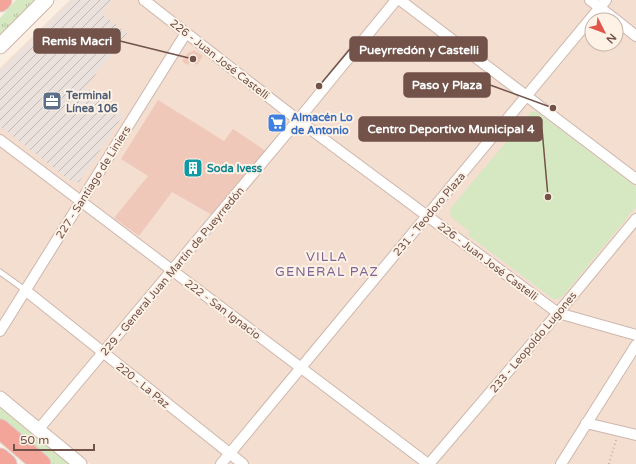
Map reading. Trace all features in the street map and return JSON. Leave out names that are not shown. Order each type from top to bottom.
[{"type":"highway","points":[[0,429],[41,464]]},
{"type":"highway","points":[[0,458],[7,464]]},
{"type":"main road","points":[[0,46],[46,0]]},
{"type":"street","name":"226 - Juan José Castelli","points":[[144,0],[298,120],[558,313],[636,335]]},
{"type":"street","name":"229 - General Juan Martín de Pueyrredón","points":[[38,430],[298,120],[396,0]]},
{"type":"street","points":[[400,0],[636,179]]},
{"type":"street","points":[[590,0],[603,4],[610,12]]},
{"type":"street","name":"231 - Teodoro Plaza","points":[[221,464],[603,4]]},
{"type":"street","points":[[624,26],[636,36]]},
{"type":"street","name":"227 - Santiago de Liniers","points":[[0,331],[186,33]]},
{"type":"street","name":"222 - San Ignacio","points":[[0,140],[428,464]]},
{"type":"street","name":"233 - Leopoldo Lugones","points":[[428,464],[558,313],[636,219]]},
{"type":"street","name":"220 - La Paz","points":[[26,290],[243,464]]},
{"type":"street","points":[[561,464],[636,345]]},
{"type":"street","points":[[0,398],[80,464]]},
{"type":"street","points":[[586,423],[636,435]]},
{"type":"lane","points":[[0,272],[26,290]]},
{"type":"path","points":[[609,464],[618,431]]},
{"type":"shaded area","points":[[70,0],[636,0],[636,464],[90,464],[0,391],[0,68]]},
{"type":"shaded area","name":"Terminal Línea 106","points":[[72,0],[112,0],[102,14],[127,33],[86,87],[123,115],[79,182],[73,183],[0,126],[0,71]]},
{"type":"green space","points":[[16,0],[38,0],[0,41],[0,18]]},
{"type":"green space","points":[[536,111],[636,187],[636,207],[562,297],[558,299],[553,299],[468,235],[470,232],[451,217],[450,209],[531,112]]},
{"type":"green space","points":[[0,404],[76,464],[53,464],[0,419]]},
{"type":"building","points":[[194,50],[203,56],[197,65],[191,61],[187,65],[182,61],[188,53]]},
{"type":"building","name":"Soda Ivess","points":[[158,100],[224,141],[233,129],[266,151],[212,215],[172,192],[139,236],[114,218],[148,176],[121,159]]},
{"type":"place","name":"Remis Macri","points":[[193,59]]},
{"type":"place","name":"Pueyrredón y Castelli","points":[[319,86]]},
{"type":"place","name":"Terminal Línea 106","points":[[52,101]]},
{"type":"place","name":"Paso y Plaza","points":[[553,108]]},
{"type":"place","name":"Almacén Lo de Antonio","points":[[277,123]]},
{"type":"place","name":"Soda Ivess","points":[[193,168]]},
{"type":"place","name":"Centro Deportivo Municipal 4","points":[[548,197]]},
{"type":"district","name":"VILLA GENERAL PAZ","points":[[327,264]]}]
